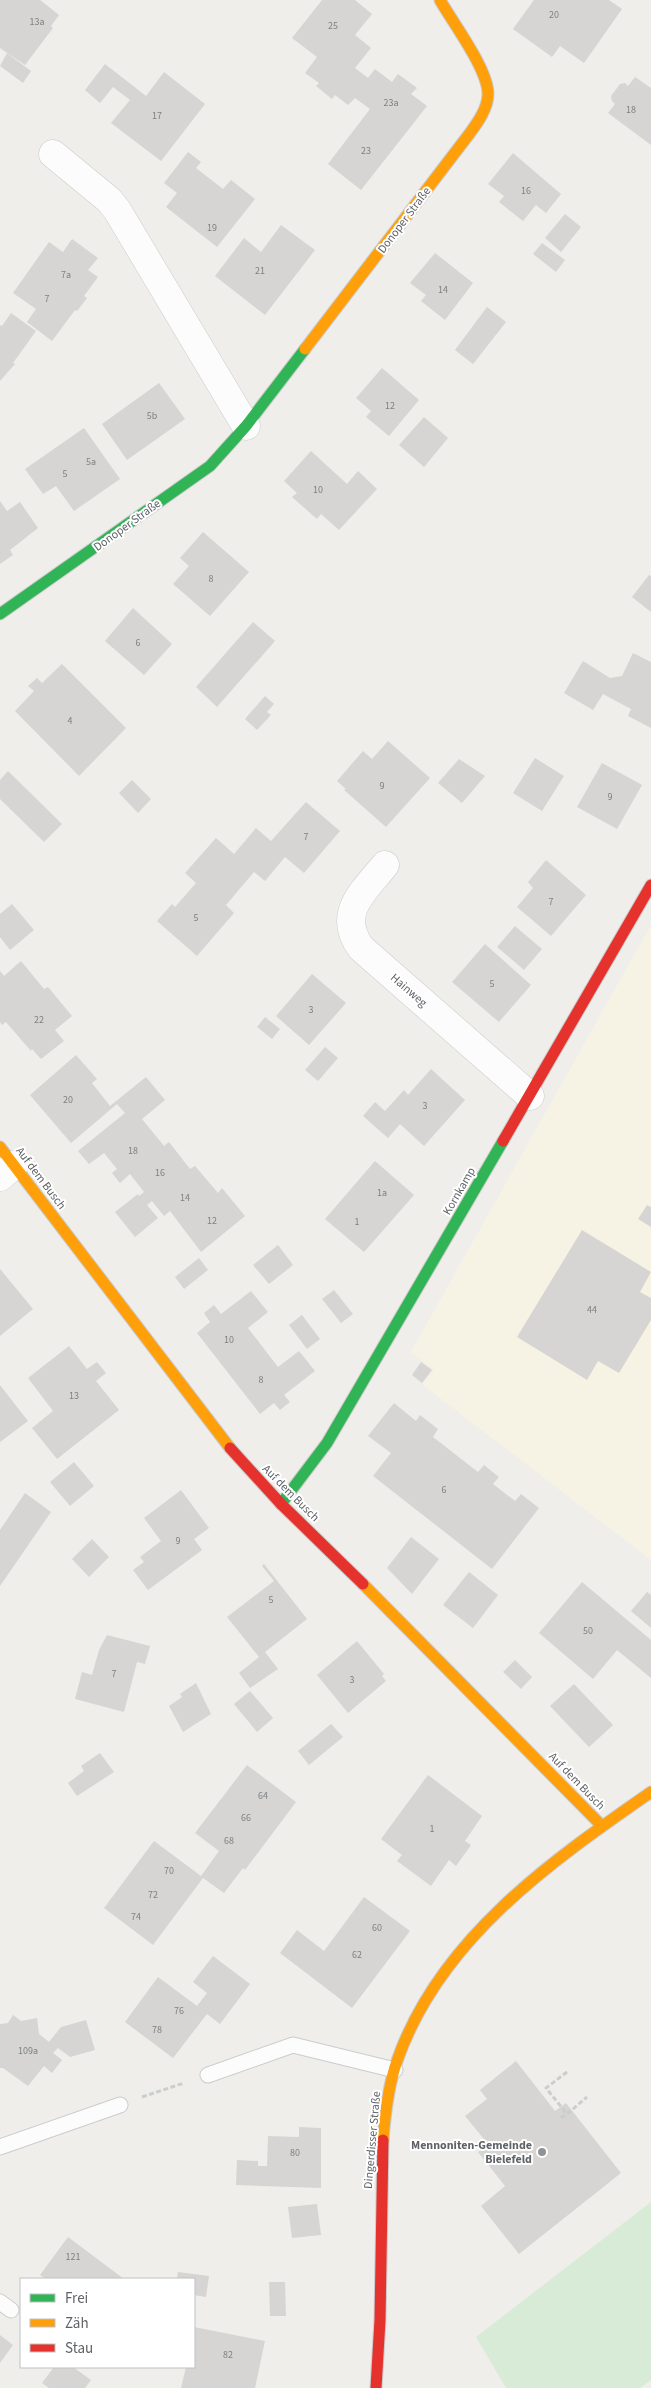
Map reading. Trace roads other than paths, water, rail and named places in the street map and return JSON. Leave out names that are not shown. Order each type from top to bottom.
[{"type":"street","name":"Donoper Straße","points":[[0,614],[210,466],[246,426],[470,133],[484,110],[488,93],[484,75],[440,0]]},
{"type":"street","points":[[53,154],[109,200],[117,210],[246,426]]},
{"type":"street","name":"Hainweg","points":[[385,865],[355,904],[351,917],[350,929],[360,948],[530,1096]]},
{"type":"street","name":"Kornkamp","points":[[281,1504],[327,1443],[651,885]]},
{"type":"street","name":"Auf dem Busch","points":[[5,1163],[236,1455],[281,1504],[366,1586],[602,1826]]},
{"type":"street","name":"Dingerdisser Straße","points":[[376,2388],[381,2170],[386,2114],[395,2070],[424,2003],[471,1940],[498,1910],[556,1859],[651,1792]]},
{"type":"lane","points":[[208,2075],[293,2045],[395,2070]]},
{"type":"lane","points":[[0,2147],[120,2105]]},
{"type":"place","name":"Mennoniten-Gemeinde Bielefeld","points":[[542,2152]]}]
